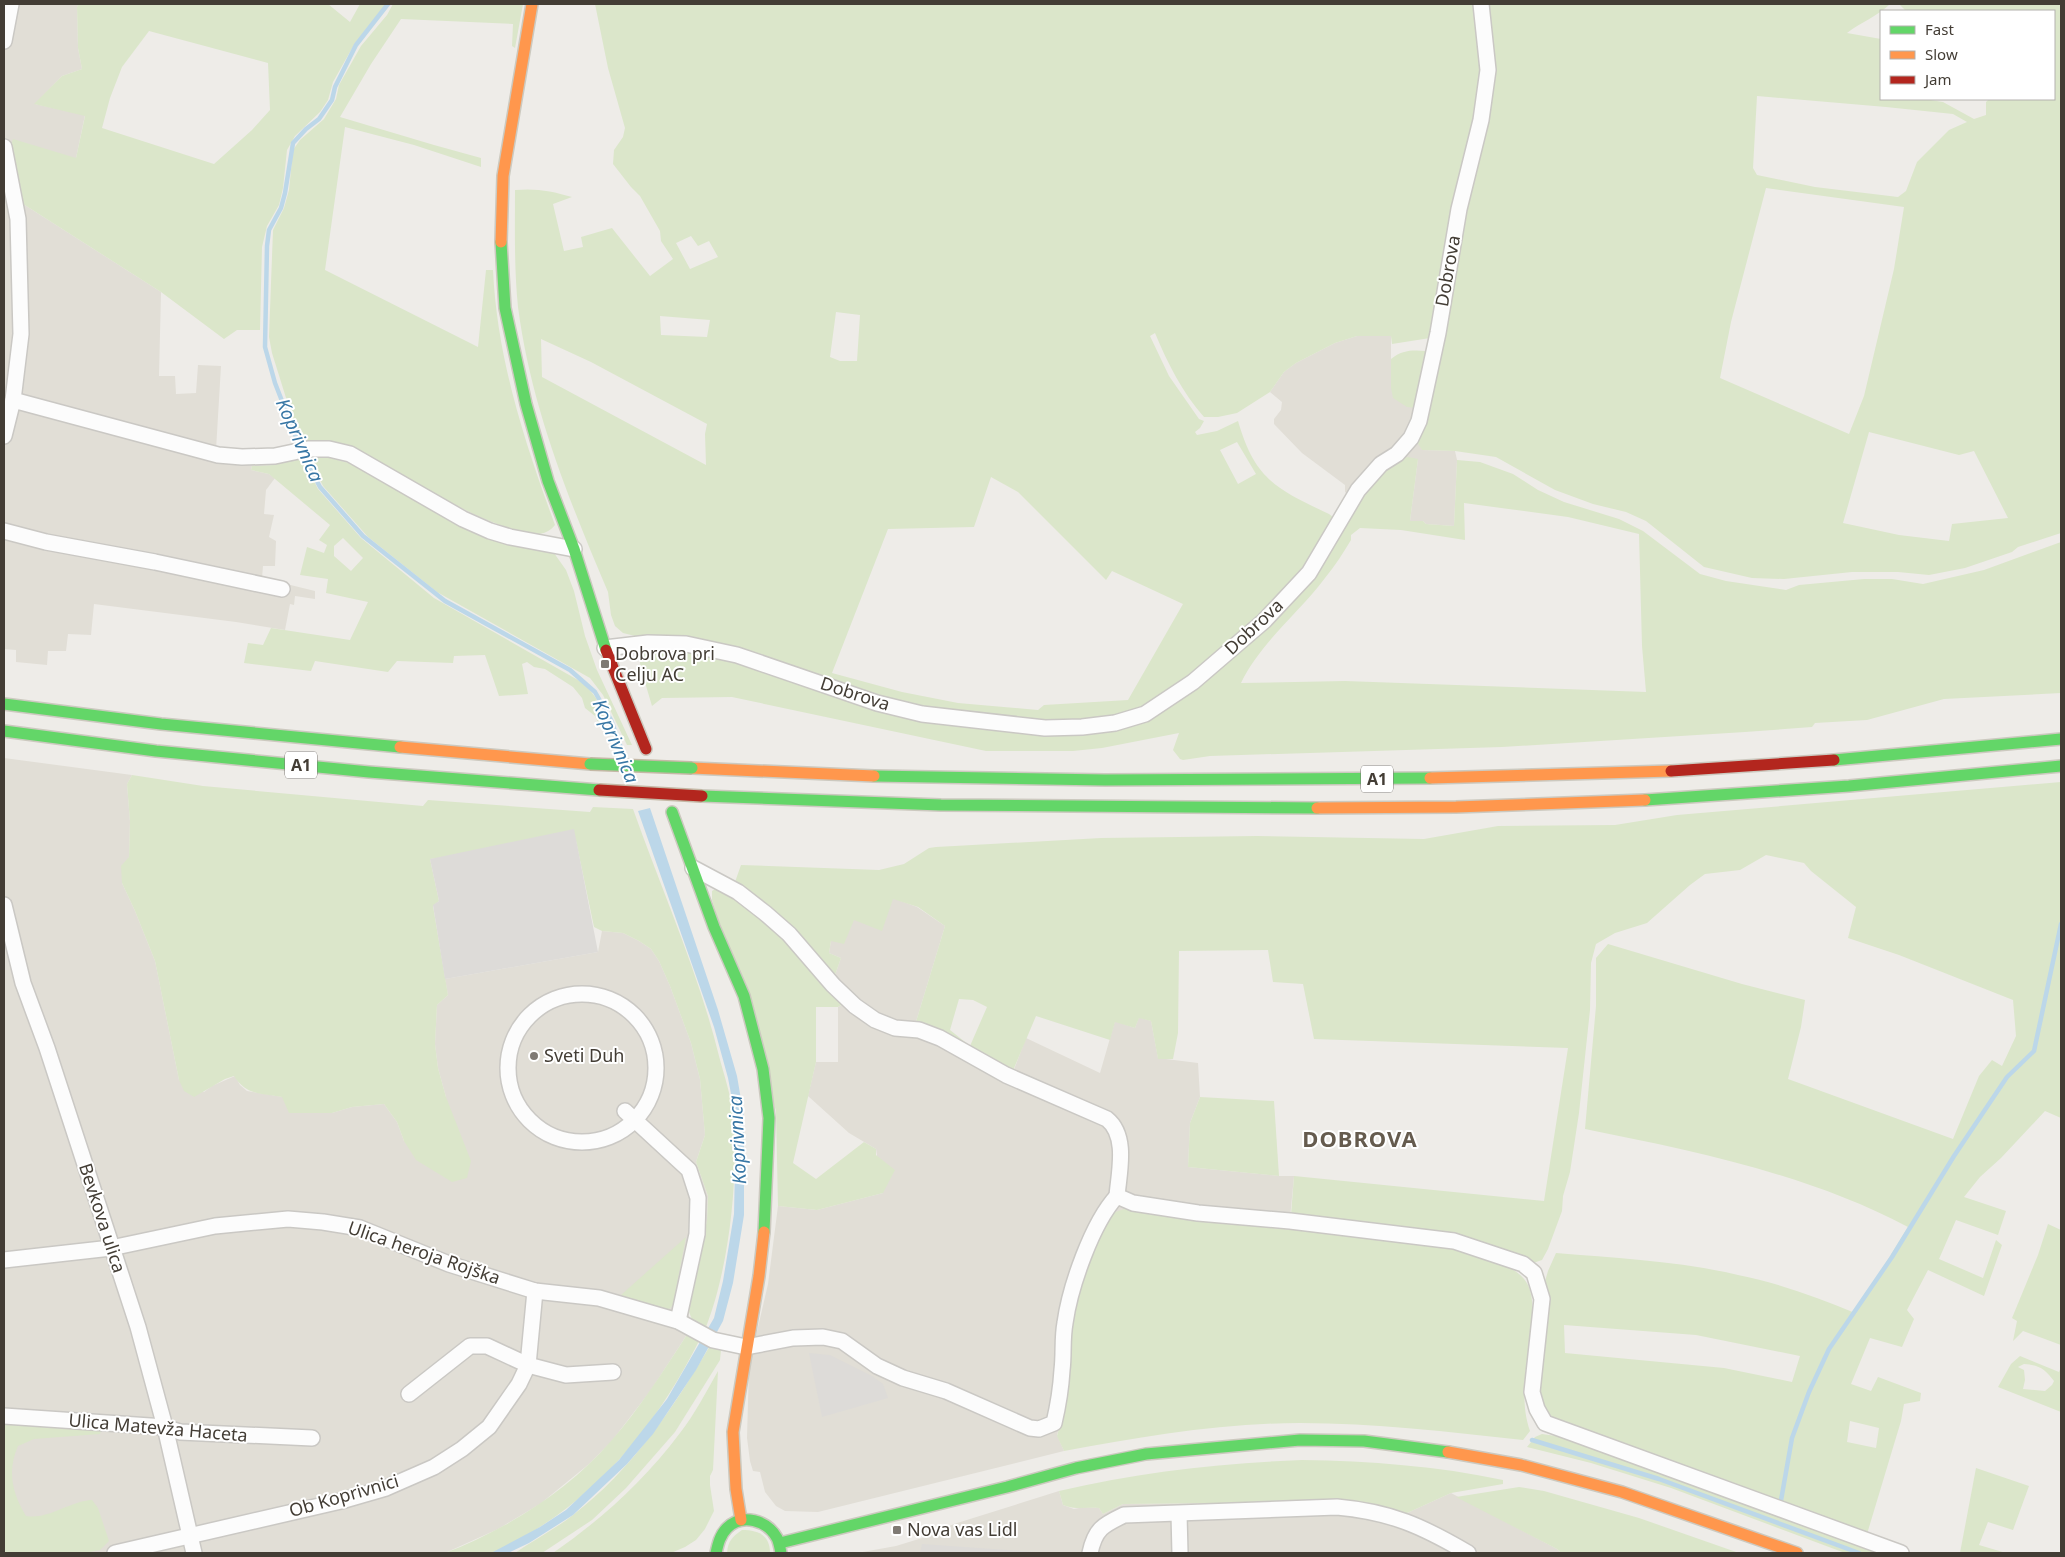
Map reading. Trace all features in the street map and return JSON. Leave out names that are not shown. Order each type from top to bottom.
[{"type":"main road","points":[[532,4],[503,176],[501,243],[505,308],[526,404],[548,480],[574,549],[605,648],[646,749]]},
{"type":"main road","name":"A1","points":[[4,704],[180,726],[590,764],[820,775],[1031,779],[1264,780],[1503,777],[1709,770],[2061,739]]},
{"type":"main road","name":"A1","points":[[4,731],[156,751],[340,769],[599,790],[819,803],[1020,806],[1492,806],[1710,797],[2061,766]]},
{"type":"main road","points":[[672,812],[714,927],[744,996],[763,1069],[769,1118],[760,1266],[733,1432],[736,1489],[741,1520]]},
{"type":"main road","points":[[716,1553],[718,1542],[723,1532],[731,1524],[741,1520],[751,1519],[769,1526],[776,1534],[780,1548],[1076,1468],[1155,1453],[1300,1440],[1364,1441],[1427,1448],[1522,1465],[1622,1492],[1797,1553]]},
{"type":"street","points":[[4,41],[10,4]]},
{"type":"street","name":"Dobrova","points":[[605,648],[648,643],[686,644],[737,655],[876,704],[922,714],[1045,728],[1082,727],[1115,723],[1145,714],[1193,682],[1264,621],[1309,573],[1358,490],[1381,464],[1402,449],[1419,422],[1438,333],[1459,209],[1481,120],[1488,70],[1481,4]]},
{"type":"street","points":[[4,147],[18,219],[20,262],[20,334],[13,400],[4,436]]},
{"type":"street","points":[[13,400],[218,455],[242,457],[276,456],[308,449],[329,449],[350,454],[463,519],[481,527],[510,537],[574,549]]},
{"type":"street","points":[[4,531],[46,542],[155,562],[282,589]]},
{"type":"street","points":[[693,868],[738,892],[765,913],[789,934],[832,985],[854,1006],[875,1020],[895,1028],[919,1030],[940,1038],[1006,1075],[1107,1119],[1115,1126],[1119,1135],[1120,1158],[1117,1196],[1099,1221],[1073,1286],[1064,1325],[1062,1371],[1056,1413],[1054,1423],[1048,1427],[1030,1428],[946,1391],[903,1378],[877,1366],[842,1341],[823,1337],[794,1338],[746,1347]]},
{"type":"street","name":"Bevkova ulica","points":[[4,905],[23,983],[47,1048],[138,1327],[165,1427],[194,1553]]},
{"type":"street","points":[[580,993],[609,998],[634,1014],[651,1038],[657,1066],[652,1095],[631,1116],[613,1137],[584,1144],[555,1139],[530,1123],[513,1099],[506,1070],[511,1042],[527,1017],[551,1000],[580,993]]},
{"type":"street","points":[[631,1116],[689,1170],[698,1198],[697,1234],[683,1324]]},
{"type":"street","points":[[1117,1196],[1133,1203],[1198,1213],[1290,1221],[1454,1241],[1523,1264],[1534,1273],[1542,1299],[1532,1392],[1537,1410],[1545,1423],[1780,1507],[1901,1553]]},
{"type":"street","name":"Ulica heroja Rojška","points":[[4,1260],[111,1248],[215,1226],[288,1218],[323,1222],[360,1228],[449,1264],[535,1291],[599,1298],[683,1324],[713,1340],[746,1347]]},
{"type":"street","name":"Ob Koprivnici","points":[[115,1553],[190,1534],[341,1501],[386,1488],[434,1467],[462,1449],[489,1427],[519,1384],[528,1365],[535,1291]]},
{"type":"street","points":[[409,1394],[470,1346],[487,1346],[528,1365],[566,1375],[613,1372]]},
{"type":"street","name":"Ulica Matevža Haceta","points":[[4,1416],[165,1427],[180,1432],[312,1438]]},
{"type":"street","points":[[1090,1553],[1095,1535],[1104,1524],[1124,1515],[1336,1507],[1359,1509],[1414,1524],[1468,1553]]},
{"type":"street","points":[[1179,1514],[1180,1553]]},
{"type":"shaded area","points":[[4,4],[79,4],[77,7],[78,48],[82,69],[62,76],[35,104],[85,115],[76,158],[20,202],[161,292],[159,376],[175,376],[176,394],[196,393],[198,365],[221,366],[216,450],[301,455],[274,465],[252,466],[251,470],[269,474],[275,478],[266,490],[264,514],[274,515],[269,537],[276,541],[275,566],[263,566],[262,578],[315,591],[315,599],[295,596],[294,605],[290,604],[285,630],[94,604],[91,635],[68,634],[66,651],[48,651],[47,665],[16,662],[16,650],[4,649]]},
{"type":"shaded area","points":[[1357,336],[1391,336],[1391,387],[1418,408],[1422,450],[1455,451],[1457,460],[1454,526],[1410,521],[1418,459],[1357,501],[1345,492],[1345,485],[1302,453],[1274,424],[1274,419],[1281,410],[1282,402],[1270,392],[1284,372],[1296,363],[1335,343]]},
{"type":"shaded area","points":[[4,758],[132,775],[127,784],[130,822],[129,857],[122,883],[155,961],[179,1080],[204,1092],[212,1086],[235,1076],[240,1085],[247,1091],[283,1097],[332,1113],[352,1107],[384,1104],[397,1122],[404,1141],[446,1097],[438,1068],[435,1044],[437,1005],[448,995],[445,979],[598,952],[602,931],[623,933],[651,949],[659,961],[670,986],[691,1043],[700,1079],[705,1135],[696,1162],[708,1196],[707,1220],[689,1312],[688,1333],[651,1390],[611,1442],[589,1464],[540,1504],[498,1529],[445,1553],[4,1553]]},
{"type":"shaded area","points":[[574,829],[598,952],[445,979],[433,905],[439,901],[430,859]]},
{"type":"shaded area","points":[[893,898],[917,907],[945,926],[915,1025],[1013,1072],[1026,1038],[1100,1073],[1115,1021],[1135,1028],[1139,1017],[1151,1021],[1158,1058],[1198,1063],[1200,1097],[1190,1123],[1188,1167],[1294,1176],[1289,1229],[1124,1209],[1057,1435],[1064,1451],[818,1512],[785,1511],[776,1506],[765,1492],[760,1472],[753,1471],[750,1461],[747,1438],[749,1366],[768,1284],[778,1206],[817,1210],[883,1193],[876,1149],[849,1133],[808,1096],[816,1062],[838,1062],[838,1007],[845,1003],[834,992],[835,975],[841,958],[829,953],[831,941],[854,920]]},
{"type":"shaded area","points":[[809,1353],[830,1355],[872,1376],[883,1384],[888,1398],[822,1417]]},
{"type":"shaded area","points":[[1059,1491],[1063,1505],[1074,1509],[1084,1507],[1099,1508],[1103,1514],[1123,1504],[1339,1502],[1405,1514],[1451,1493],[1557,1549],[1561,1553],[857,1553],[896,1546],[922,1538],[954,1524]]},
{"type":"shaded area","points":[[922,1544],[1050,1553],[920,1553]]},
{"type":"green space","points":[[79,4],[328,4],[350,22],[360,4],[386,4],[383,11],[355,43],[333,82],[328,100],[320,112],[295,136],[287,150],[283,188],[279,205],[267,226],[262,247],[260,330],[237,330],[224,339],[161,292],[20,202],[11,145],[13,139],[76,158],[85,116],[34,104],[62,76],[82,69],[78,48],[77,7]],"holes":[[[149,31],[268,63],[270,110],[252,130],[214,164],[102,128],[110,98],[122,67]]]},
{"type":"green space","points":[[393,4],[523,4],[515,48],[512,46],[513,24],[401,19],[371,64],[340,117],[481,158],[481,167],[414,145],[345,127],[325,270],[478,347],[486,270],[493,270],[500,336],[506,368],[523,432],[555,525],[544,533],[524,533],[469,512],[355,449],[339,444],[301,446],[272,353],[269,337],[273,230],[284,208],[289,190],[293,150],[300,140],[324,119],[336,99],[339,85],[361,46],[387,15]]},
{"type":"green space","points":[[595,4],[1890,4],[1847,33],[1880,39],[1880,100],[1930,100],[1943,102],[1974,119],[1986,115],[1986,102],[1988,100],[2055,100],[2055,10],[1905,10],[1899,4],[2061,4],[2061,533],[2018,547],[2012,552],[1965,568],[1929,575],[1898,572],[1852,572],[1784,579],[1752,578],[1704,567],[1646,521],[1626,512],[1593,504],[1555,490],[1496,457],[1455,451],[1422,450],[1415,439],[1418,408],[1407,407],[1393,398],[1391,359],[1407,351],[1426,351],[1435,341],[1456,193],[1449,222],[1446,253],[1430,338],[1392,344],[1391,336],[1357,336],[1335,343],[1296,363],[1284,372],[1270,392],[1237,413],[1218,417],[1204,417],[1176,377],[1155,333],[1150,336],[1169,376],[1199,419],[1204,421],[1195,432],[1197,435],[1217,431],[1238,421],[1252,457],[1270,480],[1295,497],[1337,520],[1311,561],[1251,626],[1156,702],[1108,719],[1050,723],[944,712],[893,701],[687,638],[635,636],[623,633],[615,626],[611,615],[608,592],[579,523],[553,452],[532,381],[518,307],[515,263],[515,190],[544,190],[572,197],[553,204],[564,251],[583,247],[581,237],[612,228],[650,276],[673,259],[661,241],[660,231],[640,196],[613,164],[614,150],[623,137],[625,128],[608,68]],"holes":[[[1757,96],[1953,114],[1967,122],[1949,130],[1917,162],[1906,191],[1898,197],[1815,187],[1757,175],[1753,168]],[[1766,188],[1904,207],[1894,269],[1864,396],[1849,434],[1720,378],[1731,322]],[[691,236],[698,246],[709,241],[718,257],[690,269],[676,243]],[[836,312],[860,315],[857,361],[840,361],[830,357]],[[660,316],[710,320],[707,337],[661,335]],[[541,339],[591,362],[707,424],[705,434],[706,465],[542,377]],[[1869,432],[1959,455],[1974,451],[2008,518],[1952,524],[1949,541],[1899,535],[1843,523]],[[1237,442],[1256,474],[1238,484],[1220,450]],[[991,477],[1018,492],[1106,580],[1112,571],[1183,604],[1128,700],[1044,705],[1038,710],[958,703],[902,692],[832,673],[888,529],[974,527]]]},
{"type":"green space","points":[[311,453],[349,463],[368,472],[482,537],[521,547],[548,550],[554,553],[566,570],[597,670],[632,745],[627,745],[603,695],[590,678],[437,592],[368,537],[323,486],[307,454]]},
{"type":"green space","points":[[301,455],[318,489],[361,538],[434,598],[585,684],[596,698],[607,723],[598,722],[595,716],[585,708],[582,698],[573,687],[545,669],[534,667],[527,662],[522,664],[528,694],[499,696],[485,655],[454,656],[453,663],[397,661],[388,672],[315,661],[311,671],[244,663],[248,643],[263,645],[271,628],[350,640],[368,602],[326,593],[328,579],[300,575],[307,547],[324,553],[327,545],[319,540],[330,525],[269,474],[251,470],[252,466],[274,465]],"holes":[[[343,538],[363,558],[351,571],[334,556],[334,546]]]},
{"type":"green space","points":[[1408,457],[1418,459],[1410,521],[1454,526],[1457,460],[1480,462],[1513,474],[1538,490],[1564,502],[1619,519],[1643,531],[1700,574],[1726,581],[1786,590],[1799,585],[1864,579],[1892,579],[1923,584],[1984,570],[2061,542],[2061,693],[1944,699],[1867,720],[1815,723],[1812,727],[1502,747],[1210,756],[1183,760],[1173,750],[1179,733],[1102,748],[1073,751],[986,751],[732,697],[662,698],[652,706],[639,657],[647,651],[678,649],[742,662],[798,682],[1058,734],[1081,735],[1122,728],[1153,717],[1182,699],[1210,677],[1296,595],[1369,485],[1396,459]],"holes":[[[1464,503],[1568,517],[1639,534],[1642,646],[1646,692],[1345,681],[1241,683],[1259,654],[1329,573],[1351,540],[1351,535],[1360,528],[1401,530],[1465,540]]]},
{"type":"green space","points":[[132,775],[203,786],[423,806],[428,800],[590,812],[593,807],[633,809],[701,993],[727,1085],[733,1115],[735,1166],[730,1222],[721,1278],[706,1327],[693,1322],[689,1312],[707,1220],[708,1196],[696,1162],[705,1135],[700,1079],[691,1043],[670,986],[659,961],[651,949],[623,933],[602,931],[594,927],[576,841],[430,859],[439,901],[433,906],[448,995],[437,1005],[435,1044],[438,1068],[446,1097],[471,1161],[467,1178],[452,1182],[416,1160],[404,1141],[397,1122],[384,1104],[352,1107],[332,1113],[289,1113],[282,1097],[249,1090],[234,1076],[225,1079],[194,1097],[184,1091],[179,1080],[155,961],[122,883],[121,866],[129,857],[130,822],[127,784]]},
{"type":"green space","points":[[2061,782],[2061,1118],[2045,1111],[2001,1158],[1980,1177],[1964,1197],[2006,1211],[1998,1235],[1956,1220],[1939,1259],[1983,1278],[1996,1240],[2002,1245],[1984,1296],[1928,1270],[1907,1310],[1914,1319],[1902,1347],[1870,1338],[1851,1384],[1871,1391],[1878,1377],[1921,1393],[1920,1401],[1904,1404],[1901,1421],[1867,1534],[1561,1425],[1547,1412],[1537,1395],[1543,1288],[1556,1253],[1647,1261],[1716,1270],[1783,1286],[1855,1313],[1908,1227],[1870,1208],[1831,1192],[1750,1166],[1585,1129],[1596,1006],[1596,958],[1608,944],[1742,984],[1805,1000],[1801,1027],[1788,1079],[1953,1139],[1979,1076],[1992,1060],[2002,1066],[2016,1036],[2013,1000],[1899,955],[1848,938],[1856,907],[1811,871],[1804,863],[1766,855],[1740,870],[1705,874],[1647,923],[1615,933],[1596,944],[1591,963],[1590,1010],[1579,1113],[1570,1172],[1563,1196],[1562,1211],[1548,1249],[1542,1260],[1533,1263],[1291,1215],[1294,1176],[1544,1201],[1568,1048],[1314,1039],[1303,984],[1273,982],[1268,950],[1179,951],[1178,1033],[1173,1059],[1158,1059],[1151,1021],[1139,1018],[1135,1028],[1115,1022],[1110,1040],[1036,1016],[1012,1073],[915,1025],[945,926],[918,907],[893,899],[882,931],[854,920],[844,944],[831,941],[829,953],[841,958],[835,975],[800,934],[773,910],[735,882],[741,865],[879,870],[904,864],[929,848],[936,847],[1101,838],[1257,836],[1424,839],[1498,826],[1615,825],[1677,815]],"holes":[[[959,999],[973,1000],[987,1007],[970,1046],[950,1030]],[[1564,1325],[1696,1335],[1800,1356],[1792,1382],[1724,1368],[1565,1353]],[[1850,1421],[1879,1428],[1876,1448],[1847,1442]]]},
{"type":"green space","points":[[717,888],[768,922],[845,1003],[838,1007],[816,1007],[816,1062],[793,1163],[816,1179],[864,1142],[876,1149],[876,1155],[895,1170],[883,1193],[817,1210],[778,1206],[776,1111],[712,900],[712,891]]},
{"type":"green space","points":[[1200,1097],[1274,1101],[1279,1176],[1188,1167],[1190,1123]]},
{"type":"green space","points":[[1124,1209],[1246,1225],[1406,1240],[1448,1247],[1484,1257],[1512,1269],[1528,1285],[1532,1303],[1524,1395],[1530,1431],[1523,1440],[1384,1426],[1328,1423],[1240,1425],[1181,1432],[1064,1451],[1057,1436],[1062,1417],[1069,1326],[1078,1288],[1110,1214]]},
{"type":"green space","points":[[2048,1224],[2061,1230],[2061,1345],[2023,1331],[2013,1341],[2017,1321],[2012,1318],[2038,1255]]},
{"type":"green space","points":[[686,1237],[673,1305],[669,1309],[663,1310],[621,1295]]},
{"type":"green space","points":[[688,1333],[700,1339],[684,1369],[648,1425],[605,1475],[554,1518],[500,1550],[480,1554],[445,1553],[513,1520],[535,1507],[576,1476],[611,1441],[632,1415]]},
{"type":"green space","points":[[711,1344],[721,1350],[720,1360],[675,1432],[626,1488],[592,1520],[542,1553],[515,1553],[573,1515],[633,1458],[667,1414]]},
{"type":"green space","points":[[2020,1356],[2059,1372],[2061,1367],[2061,1412],[1998,1387],[2011,1364]],"holes":[[[2024,1364],[2041,1368],[2054,1381],[2045,1391],[2023,1389],[2025,1380],[2024,1370],[2018,1367]]]},
{"type":"green space","points":[[718,1371],[713,1470],[710,1476],[714,1511],[705,1529],[696,1540],[671,1553],[553,1553],[605,1513],[652,1468],[685,1426]]},
{"type":"green space","points":[[4,1423],[101,1430],[100,1434],[34,1439],[18,1446],[12,1473],[14,1490],[26,1516],[34,1517],[51,1513],[76,1503],[92,1500],[98,1508],[109,1541],[100,1550],[85,1553],[4,1553]]},
{"type":"green space","points":[[1542,1434],[1556,1436],[1708,1485],[1886,1553],[1845,1553],[1671,1488],[1591,1463],[1527,1447],[1535,1437]]},
{"type":"green space","points":[[1302,1460],[1378,1463],[1428,1468],[1503,1480],[1503,1484],[1451,1493],[1405,1514],[1339,1502],[1123,1504],[1103,1514],[1099,1508],[1076,1508],[1063,1505],[1059,1491],[1089,1484],[1180,1470],[1241,1463]]},
{"type":"green space","points":[[1976,1468],[2029,1486],[2013,1530],[1988,1522],[1979,1545],[2006,1553],[1960,1553]]},
{"type":"green space","points":[[1519,1487],[1544,1491],[1639,1518],[1739,1553],[1561,1553],[1557,1549],[1456,1497]]},
{"type":"green space","points":[[742,1530],[753,1531],[762,1535],[768,1542],[770,1553],[727,1553],[731,1540]]},
{"type":"water","points":[[650,808],[718,1010],[737,1076],[744,1117],[744,1215],[733,1283],[723,1321],[696,1370],[653,1434],[627,1464],[573,1515],[529,1543],[508,1553],[491,1553],[540,1527],[566,1510],[619,1460],[667,1399],[714,1318],[723,1281],[734,1214],[736,1120],[728,1078],[714,1027],[638,811]]},
{"type":"waterway","name":"Koprivnica","points":[[388,4],[356,45],[335,87],[332,100],[319,119],[293,143],[285,193],[281,208],[269,230],[267,246],[265,347],[275,383],[303,455],[320,487],[363,536],[445,601],[570,670],[595,692],[611,720],[624,756]]},
{"type":"waterway","points":[[1780,1506],[1792,1438],[1809,1392],[1829,1349],[1892,1257],[1954,1156],[2007,1077],[2034,1051],[2061,924]]},
{"type":"waterway","points":[[1532,1440],[1659,1479],[1859,1553]]},
{"type":"traffic: fast","points":[[501,242],[505,308],[526,404],[548,481],[574,549],[606,650]]},
{"type":"traffic: fast","points":[[4,704],[161,724],[400,747]]},
{"type":"traffic: fast","points":[[4,731],[156,751],[369,772],[599,790]]},
{"type":"traffic: fast","points":[[1834,760],[2061,739]]},
{"type":"traffic: fast","points":[[590,764],[692,768]]},
{"type":"traffic: fast","points":[[1645,800],[1849,786],[2061,766]]},
{"type":"traffic: fast","points":[[874,776],[1105,780],[1430,778]]},
{"type":"traffic: fast","points":[[702,796],[941,805],[1317,808]]},
{"type":"traffic: fast","points":[[672,812],[714,927],[744,996],[763,1069],[769,1118],[764,1232]]},
{"type":"traffic: fast","points":[[780,1543],[1076,1468],[1146,1454],[1300,1440],[1364,1441],[1448,1452]]},
{"type":"traffic: fast","points":[[716,1553],[721,1537],[727,1528],[733,1523],[747,1520],[761,1523],[773,1532],[778,1540],[781,1553]]},
{"type":"traffic: slow","points":[[501,242],[503,176],[532,4]]},
{"type":"traffic: slow","points":[[400,747],[590,764]]},
{"type":"traffic: slow","points":[[692,768],[874,776]]},
{"type":"traffic: slow","points":[[1430,778],[1671,771]]},
{"type":"traffic: slow","points":[[1317,808],[1456,807],[1645,800]]},
{"type":"traffic: slow","points":[[741,1520],[736,1489],[733,1432],[759,1276],[764,1232]]},
{"type":"traffic: slow","points":[[1448,1452],[1521,1465],[1622,1492],[1797,1553]]},
{"type":"traffic: jam","points":[[606,650],[646,749]]},
{"type":"traffic: jam","points":[[1671,771],[1834,760]]},
{"type":"traffic: jam","points":[[599,790],[702,796]]},
{"type":"place","name":"Dobrova pri Celju AC","points":[[605,664]]},
{"type":"place","name":"Sveti Duh","points":[[534,1056]]},
{"type":"place","name":"Nova vas Lidl","points":[[897,1530]]},
{"type":"district","name":"DOBROVA","points":[[1360,1139]]}]
